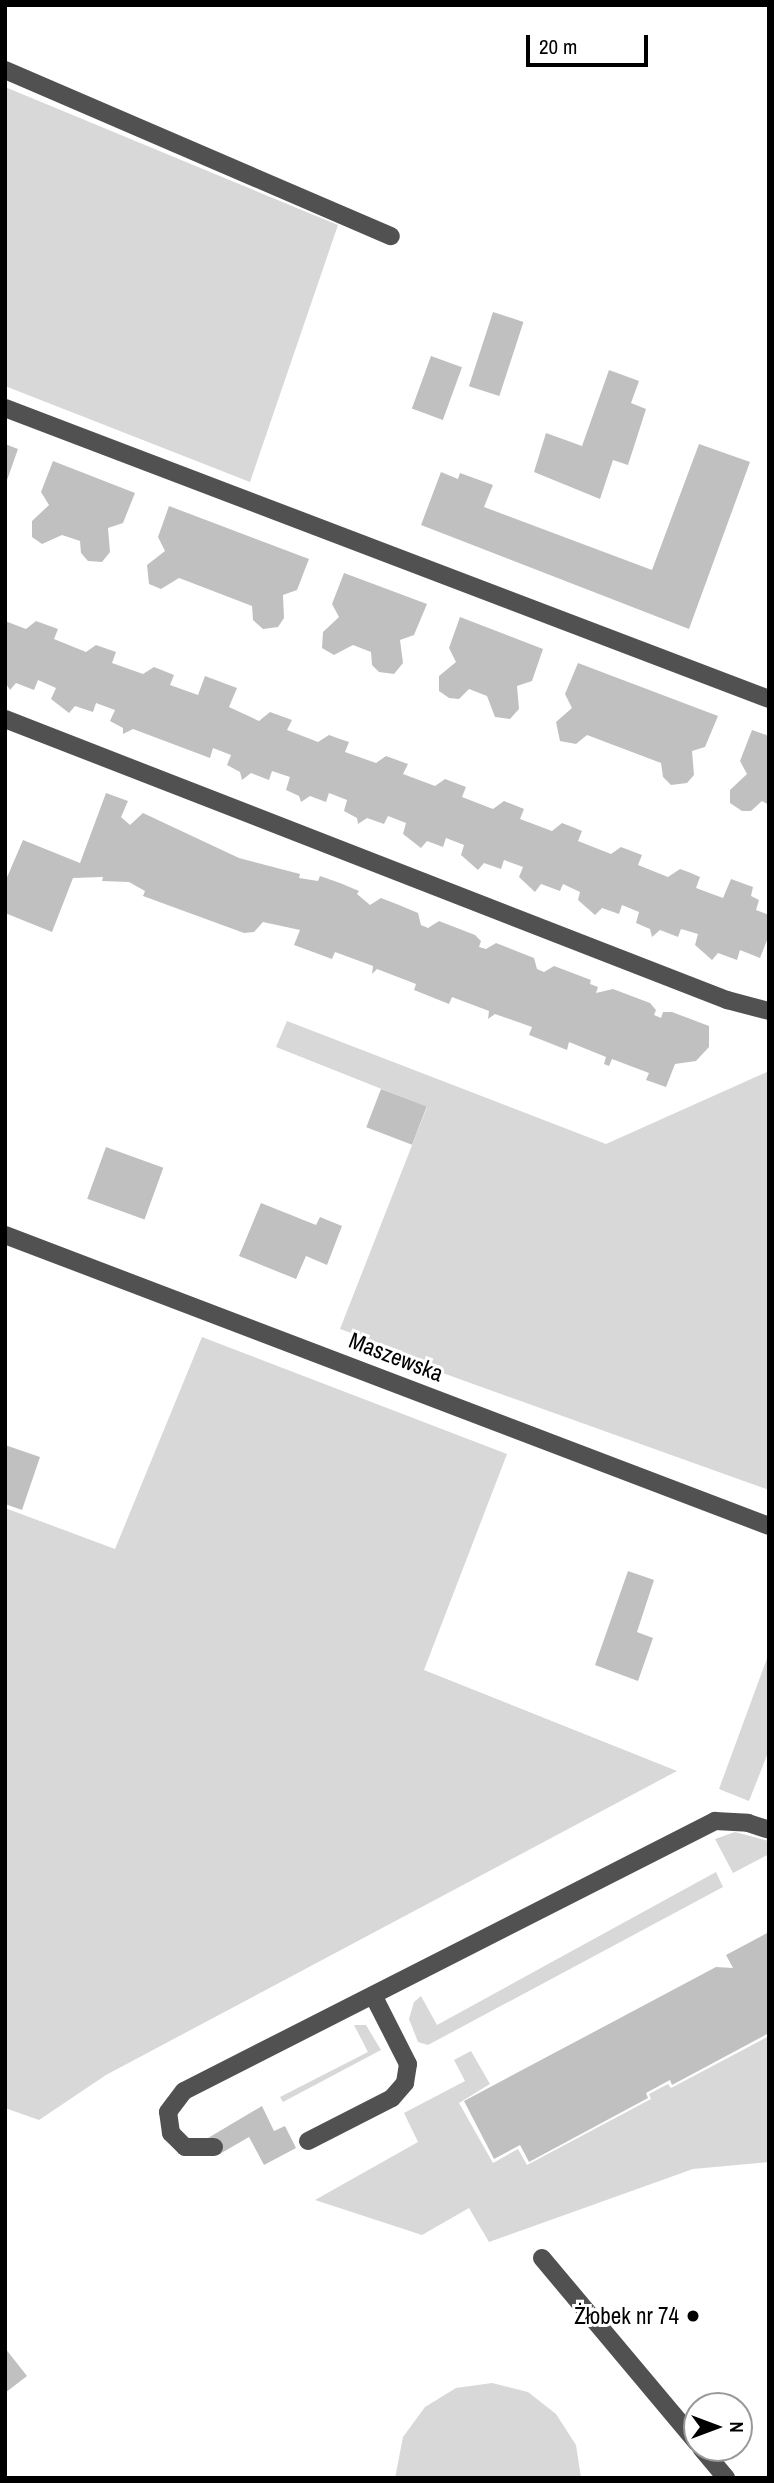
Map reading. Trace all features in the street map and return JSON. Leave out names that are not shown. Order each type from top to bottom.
[{"type":"street","points":[[5,70],[391,236]]},
{"type":"street","points":[[5,408],[769,699]]},
{"type":"street","points":[[5,719],[727,1000],[769,1011]]},
{"type":"street","name":"Maszewska","points":[[5,1235],[769,1526]]},
{"type":"street","points":[[214,2147],[192,2149],[174,2138],[168,2112],[178,2094],[715,1821],[748,1823],[769,1830]]},
{"type":"street","points":[[308,2141],[392,2098],[405,2083],[408,2064],[373,1995]]},
{"type":"street","points":[[542,2258],[683,2426]]},
{"type":"street","points":[[713,2462],[726,2478]]},
{"type":"shaded area","points":[[5,87],[338,225],[250,482],[5,386]]},
{"type":"shaded area","points":[[287,1021],[606,1144],[769,1071],[769,1490],[412,1362],[402,1351],[340,1329],[427,1107],[276,1047]]},
{"type":"shaded area","points":[[202,1337],[507,1454],[424,1670],[677,1771],[106,2075],[39,2120],[5,2108],[5,1508],[115,1549]]},
{"type":"shaded area","points":[[769,1653],[769,1750],[749,1801],[719,1789]]},
{"type":"shaded area","points":[[735,1832],[769,1841],[769,1854],[733,1873],[715,1839]]},
{"type":"shaded area","points":[[716,1872],[723,1887],[428,2045],[418,2042],[409,2019],[414,2002],[421,1996],[437,2025]]},
{"type":"shaded area","points":[[354,2025],[366,2025],[381,2050],[283,2102],[280,2097],[368,2052]]},
{"type":"shaded area","points":[[769,2036],[769,2162],[693,2169],[489,2242],[469,2208],[422,2235],[315,2200],[418,2142],[404,2113],[465,2081],[454,2060],[471,2051],[490,2084],[459,2103],[493,2163],[518,2149],[527,2165],[651,2099],[649,2094],[668,2084],[671,2088]]},
{"type":"shaded area","points":[[492,2383],[528,2392],[556,2414],[576,2445],[581,2478],[395,2478],[403,2437],[425,2407],[456,2388]]},
{"type":"building","points":[[493,312],[523,322],[499,396],[469,386]]},
{"type":"building","points":[[431,356],[462,367],[443,420],[412,409]]},
{"type":"building","points":[[609,370],[639,381],[631,403],[646,409],[628,465],[613,460],[600,499],[534,472],[546,433],[582,446]]},
{"type":"building","points":[[5,444],[18,449],[6,483],[5,483]]},
{"type":"building","points":[[699,444],[750,462],[689,629],[421,525],[441,472],[458,479],[460,473],[493,485],[484,507],[652,570]]},
{"type":"building","points":[[53,461],[135,493],[123,523],[108,528],[110,552],[102,562],[88,561],[81,553],[80,541],[62,535],[42,544],[32,537],[32,521],[49,505],[41,492]]},
{"type":"building","points":[[169,506],[309,559],[297,590],[283,595],[284,618],[278,627],[263,629],[253,620],[252,606],[179,578],[161,589],[149,584],[147,565],[165,551],[158,537]]},
{"type":"building","points":[[344,573],[427,604],[414,635],[400,640],[403,663],[394,674],[379,672],[372,665],[371,652],[353,645],[334,655],[322,648],[323,632],[339,617],[332,604]]},
{"type":"building","points":[[460,617],[543,649],[532,681],[517,686],[519,709],[510,719],[495,717],[487,696],[469,689],[459,699],[449,698],[439,691],[439,676],[456,662],[449,648]]},
{"type":"building","points":[[5,621],[26,629],[36,621],[58,629],[54,639],[86,652],[96,645],[116,652],[112,663],[143,674],[154,667],[174,675],[170,685],[198,695],[205,676],[237,688],[229,707],[259,721],[270,712],[292,720],[287,730],[318,742],[329,735],[349,742],[345,752],[376,763],[386,756],[408,764],[403,774],[435,786],[445,779],[466,787],[462,797],[493,809],[504,801],[524,809],[520,819],[552,831],[562,823],[575,828],[582,831],[578,841],[611,854],[621,847],[642,855],[638,865],[668,877],[680,869],[691,873],[700,877],[696,888],[723,898],[731,879],[753,887],[751,896],[759,900],[756,910],[769,915],[769,935],[760,958],[740,950],[737,960],[718,953],[712,960],[695,945],[698,934],[681,929],[678,937],[660,930],[652,937],[650,929],[636,923],[639,912],[622,905],[619,914],[602,908],[595,915],[578,900],[580,892],[563,884],[560,891],[541,884],[535,892],[519,877],[523,867],[504,860],[501,869],[484,863],[478,870],[461,855],[464,845],[446,838],[443,847],[427,841],[421,848],[403,834],[406,823],[388,816],[384,824],[367,818],[358,824],[357,818],[344,811],[347,800],[329,793],[326,802],[310,796],[301,802],[299,796],[286,790],[290,777],[272,771],[269,780],[251,773],[242,780],[240,772],[227,765],[231,755],[213,748],[210,758],[133,729],[123,734],[123,728],[110,721],[115,710],[96,703],[93,712],[75,706],[69,713],[51,699],[56,688],[38,680],[34,690],[16,683],[10,690],[5,682]]},
{"type":"building","points":[[578,663],[718,716],[705,747],[692,751],[694,775],[687,783],[671,785],[663,777],[661,763],[587,735],[576,744],[560,741],[556,722],[572,708],[565,694]]},
{"type":"building","points":[[752,730],[769,736],[769,805],[762,801],[751,811],[742,811],[730,803],[730,790],[747,774],[740,761]]},
{"type":"building","points":[[106,793],[128,801],[121,817],[130,825],[143,813],[239,858],[300,874],[299,878],[318,881],[320,876],[340,883],[359,891],[357,894],[370,905],[381,898],[418,913],[421,925],[428,928],[439,921],[475,935],[481,941],[479,947],[486,949],[496,943],[534,958],[537,969],[544,972],[554,966],[591,980],[590,984],[598,987],[596,993],[613,989],[650,1003],[656,1010],[654,1015],[661,1018],[663,1012],[672,1012],[709,1026],[709,1047],[696,1061],[675,1064],[666,1087],[646,1080],[649,1073],[612,1059],[609,1066],[604,1064],[606,1057],[569,1042],[567,1050],[529,1035],[532,1027],[495,1014],[488,1019],[489,1011],[452,997],[449,1004],[414,990],[416,984],[377,969],[372,974],[373,966],[335,952],[332,959],[294,945],[300,930],[263,922],[254,932],[244,933],[143,896],[145,891],[129,882],[102,881],[103,877],[73,878],[52,932],[5,913],[5,882],[23,840],[80,863]]},
{"type":"building","points":[[381,1089],[427,1107],[412,1145],[366,1127]]},
{"type":"building","points":[[106,1147],[163,1168],[145,1220],[87,1199]]},
{"type":"building","points":[[261,1203],[316,1225],[320,1217],[342,1226],[327,1265],[306,1256],[296,1279],[239,1256]]},
{"type":"building","points":[[5,1445],[40,1457],[22,1510],[5,1504]]},
{"type":"building","points":[[628,1571],[654,1580],[637,1632],[653,1638],[638,1681],[595,1665]]},
{"type":"building","points":[[769,1932],[769,2033],[672,2085],[670,2080],[646,2093],[648,2098],[529,2162],[520,2145],[494,2159],[464,2101],[716,1967],[733,1968],[726,1955]]},
{"type":"building","points":[[262,2106],[274,2131],[285,2126],[296,2148],[264,2165],[249,2137],[218,2155],[208,2138]]},
{"type":"building","points":[[5,2348],[27,2376],[5,2393]]},
{"type":"place","name":"Żłobek nr 74","points":[[693,2316]]}]
